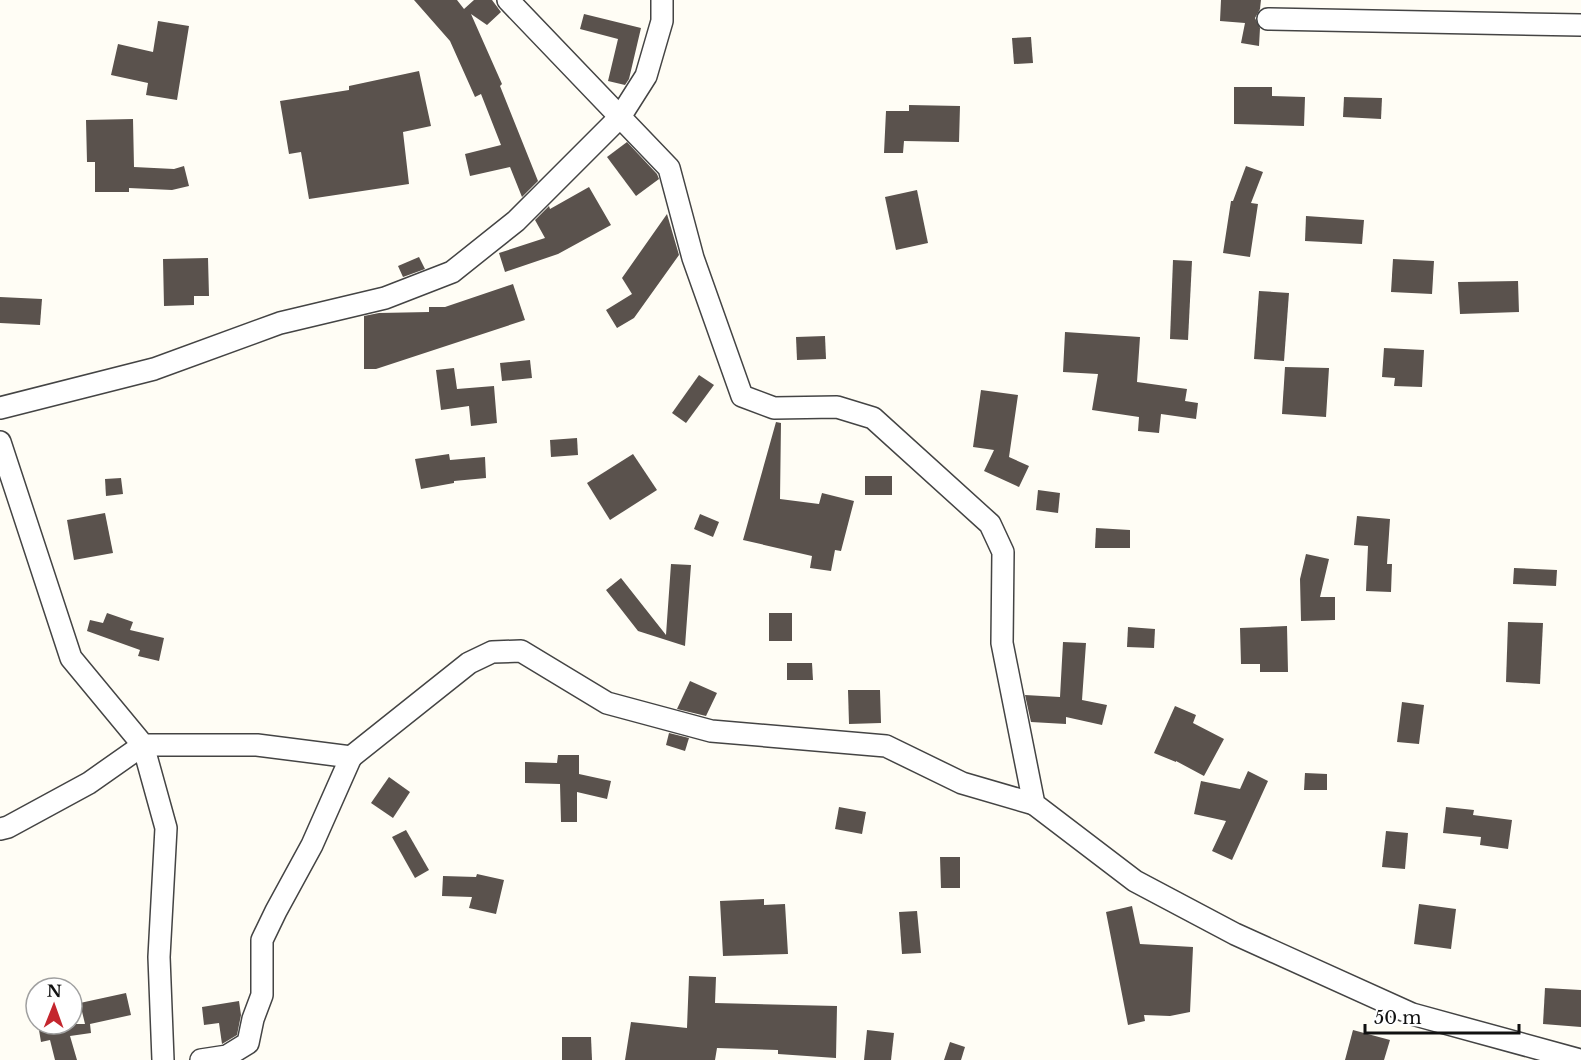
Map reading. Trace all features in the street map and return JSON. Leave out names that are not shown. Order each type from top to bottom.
[{"type":"street","points":[[508,0],[669,168],[693,258],[742,396],[774,408],[837,407],[873,418],[990,524],[1003,552],[1002,643],[1034,804]]},
{"type":"street","points":[[0,408],[154,369],[280,323],[385,298],[452,272],[516,221],[620,117],[646,76],[662,21],[662,0]]},
{"type":"street","points":[[1268,19],[1581,25]]},
{"type":"street","points":[[0,442],[9,496],[71,658],[143,745],[166,828],[159,957],[164,1060]]},
{"type":"street","points":[[201,1060],[227,1056],[248,1043],[261,995],[262,940],[312,845],[351,757],[469,663],[492,652],[522,651],[607,703],[711,731],[886,746],[962,783],[1034,804],[1135,881],[1235,933],[1412,1014],[1580,1060]]},
{"type":"street","points":[[0,829],[8,827],[89,783],[143,745],[257,745],[351,757]]},
{"type":"building","points":[[414,0],[457,0],[464,9],[474,0],[492,0],[501,12],[487,25],[471,14],[502,84],[500,86],[538,181],[522,197],[510,167],[470,176],[465,154],[501,145],[481,94],[475,97],[450,41]]},
{"type":"building","points":[[1221,0],[1261,0],[1260,9],[1255,18],[1260,28],[1259,46],[1241,43],[1245,23],[1220,21]]},
{"type":"building","points":[[584,14],[641,28],[629,79],[625,85],[608,81],[618,39],[580,29]]},
{"type":"building","points":[[158,21],[189,26],[177,100],[146,95],[148,83],[111,75],[118,44],[153,52]]},
{"type":"building","points":[[1031,37],[1033,63],[1014,64],[1012,38]]},
{"type":"building","points":[[419,71],[431,126],[403,132],[409,184],[309,199],[301,152],[289,154],[280,101],[349,90],[349,86]]},
{"type":"building","points":[[1234,87],[1272,87],[1272,96],[1305,97],[1304,126],[1234,124]]},
{"type":"building","points":[[1344,97],[1382,98],[1381,119],[1343,117]]},
{"type":"building","points":[[909,105],[960,106],[959,142],[904,141],[903,153],[884,153],[886,111],[909,111]]},
{"type":"building","points":[[133,119],[134,167],[174,169],[184,166],[189,186],[172,190],[129,188],[129,192],[95,192],[95,162],[87,162],[86,120]]},
{"type":"building","points":[[627,142],[659,179],[636,196],[607,157]]},
{"type":"building","points":[[1246,166],[1263,172],[1251,203],[1258,204],[1250,257],[1223,253],[1231,201],[1233,201]]},
{"type":"building","points":[[589,187],[611,225],[558,254],[505,272],[499,253],[545,238],[535,220],[549,206],[550,209]]},
{"type":"building","points":[[917,190],[928,243],[896,250],[885,197]]},
{"type":"building","points":[[667,214],[679,255],[634,318],[617,328],[606,310],[632,294],[622,278]]},
{"type":"building","points":[[1306,216],[1364,220],[1362,244],[1305,241]]},
{"type":"building","points":[[419,257],[425,269],[403,277],[398,266]]},
{"type":"building","points":[[208,258],[209,296],[194,296],[194,305],[164,306],[163,259]]},
{"type":"building","points":[[1393,259],[1434,261],[1432,294],[1391,292]]},
{"type":"building","points":[[1173,260],[1192,261],[1188,340],[1170,339]]},
{"type":"building","points":[[1518,281],[1519,312],[1460,314],[1458,282]]},
{"type":"building","points":[[513,284],[525,320],[376,369],[364,369],[364,316],[379,313],[429,312],[429,307],[445,307]]},
{"type":"building","points":[[1259,291],[1289,293],[1284,361],[1254,359]]},
{"type":"building","points":[[0,297],[42,299],[40,325],[0,323]]},
{"type":"building","points":[[1065,332],[1140,337],[1137,382],[1187,389],[1185,401],[1198,403],[1196,419],[1161,414],[1159,433],[1138,431],[1139,417],[1092,410],[1098,374],[1063,372]]},
{"type":"building","points":[[825,336],[826,359],[797,360],[796,337]]},
{"type":"building","points":[[1384,348],[1424,350],[1422,387],[1394,386],[1395,378],[1382,377]]},
{"type":"building","points":[[530,360],[532,378],[502,381],[500,363]]},
{"type":"building","points":[[1285,367],[1329,368],[1326,417],[1282,414]]},
{"type":"building","points":[[454,368],[457,389],[494,386],[497,423],[471,426],[469,406],[441,410],[436,370]]},
{"type":"building","points":[[699,375],[714,385],[686,423],[672,413]]},
{"type":"building","points":[[981,390],[1018,395],[1009,457],[1029,466],[1019,487],[984,471],[994,450],[973,447]]},
{"type":"building","points":[[776,422],[781,423],[780,499],[819,504],[822,493],[854,501],[841,551],[835,550],[831,571],[810,568],[812,556],[743,540]]},
{"type":"building","points":[[577,438],[578,455],[551,457],[550,440]]},
{"type":"building","points":[[449,454],[450,460],[485,457],[486,478],[454,481],[454,483],[421,489],[415,459]]},
{"type":"building","points":[[633,454],[657,490],[610,520],[587,483]]},
{"type":"building","points":[[865,476],[892,476],[892,495],[865,495]]},
{"type":"building","points":[[121,478],[123,494],[106,496],[105,479]]},
{"type":"building","points":[[1038,490],[1060,493],[1058,513],[1036,510]]},
{"type":"building","points":[[105,513],[113,553],[74,560],[67,520]]},
{"type":"building","points":[[700,514],[719,522],[713,537],[694,529]]},
{"type":"building","points":[[1357,516],[1390,519],[1387,564],[1392,564],[1391,592],[1366,591],[1368,546],[1354,545]]},
{"type":"building","points":[[1096,528],[1130,530],[1130,548],[1095,548]]},
{"type":"building","points":[[1306,554],[1329,559],[1320,597],[1335,597],[1335,620],[1301,621],[1300,579]]},
{"type":"building","points":[[671,564],[691,565],[685,646],[638,631],[606,590],[621,578],[666,635]]},
{"type":"building","points":[[1514,568],[1557,570],[1556,586],[1513,584]]},
{"type":"building","points":[[107,613],[133,622],[130,630],[164,638],[159,661],[138,656],[140,650],[87,631],[90,620],[103,623]]},
{"type":"building","points":[[769,613],[792,613],[792,641],[769,641]]},
{"type":"building","points":[[1508,622],[1543,623],[1540,684],[1506,682]]},
{"type":"building","points":[[1287,626],[1288,672],[1260,672],[1260,664],[1241,664],[1240,628]]},
{"type":"building","points":[[1128,627],[1155,629],[1154,648],[1127,647]]},
{"type":"building","points":[[1063,642],[1086,643],[1082,700],[1107,705],[1102,725],[1066,717],[1066,724],[1031,722],[1025,695],[1060,697]]},
{"type":"building","points":[[787,663],[812,663],[813,680],[787,680]]},
{"type":"building","points":[[690,681],[717,693],[706,716],[677,709]]},
{"type":"building","points":[[848,690],[880,690],[881,723],[849,724]]},
{"type":"building","points":[[1402,702],[1424,705],[1419,744],[1397,742]]},
{"type":"building","points":[[1175,706],[1196,715],[1193,723],[1224,739],[1204,776],[1176,761],[1154,753]]},
{"type":"building","points":[[669,733],[689,738],[685,751],[666,745]]},
{"type":"building","points":[[558,755],[579,755],[579,774],[611,781],[607,799],[577,792],[577,822],[561,822],[560,784],[525,783],[525,762],[557,763]]},
{"type":"building","points":[[1248,771],[1268,781],[1232,860],[1212,851],[1226,821],[1194,814],[1201,781],[1240,789]]},
{"type":"building","points":[[1305,773],[1327,774],[1327,790],[1304,790]]},
{"type":"building","points":[[389,777],[410,792],[393,818],[371,803]]},
{"type":"building","points":[[839,807],[866,812],[862,834],[835,829]]},
{"type":"building","points":[[1446,807],[1474,810],[1473,815],[1512,820],[1508,849],[1480,845],[1481,837],[1443,833]]},
{"type":"building","points":[[406,830],[429,870],[415,878],[392,837]]},
{"type":"building","points":[[1386,831],[1408,833],[1405,869],[1382,867]]},
{"type":"building","points":[[940,857],[960,857],[960,888],[941,888]]},
{"type":"building","points":[[477,874],[504,880],[496,914],[469,908],[472,897],[442,896],[443,876],[476,877]]},
{"type":"building","points":[[764,899],[764,905],[785,904],[788,954],[723,956],[720,901]]},
{"type":"building","points":[[1419,904],[1456,909],[1451,949],[1414,944]]},
{"type":"building","points":[[1132,906],[1140,944],[1193,947],[1190,1012],[1170,1016],[1144,1015],[1145,1021],[1128,1025],[1106,912]]},
{"type":"building","points":[[917,911],[921,953],[902,954],[899,912]]},
{"type":"building","points":[[689,976],[716,977],[715,1003],[837,1006],[836,1058],[778,1054],[778,1050],[717,1048],[715,1060],[625,1060],[631,1022],[687,1028]]},
{"type":"building","points":[[1545,988],[1581,990],[1581,1027],[1543,1024]]},
{"type":"building","points":[[126,993],[131,1015],[90,1024],[91,1033],[84,1034],[84,1002]]},
{"type":"building","points":[[239,1001],[241,1015],[237,1035],[222,1044],[219,1023],[204,1025],[202,1007]]},
{"type":"building","points":[[867,1030],[894,1033],[891,1060],[864,1060]]},
{"type":"building","points":[[1353,1030],[1390,1040],[1384,1060],[1345,1060]]},
{"type":"building","points":[[40,1036],[70,1036],[77,1060],[55,1060],[50,1040],[41,1042]]},
{"type":"building","points":[[562,1037],[591,1037],[592,1060],[562,1060]]},
{"type":"building","points":[[950,1042],[965,1047],[961,1060],[944,1060]]}]
